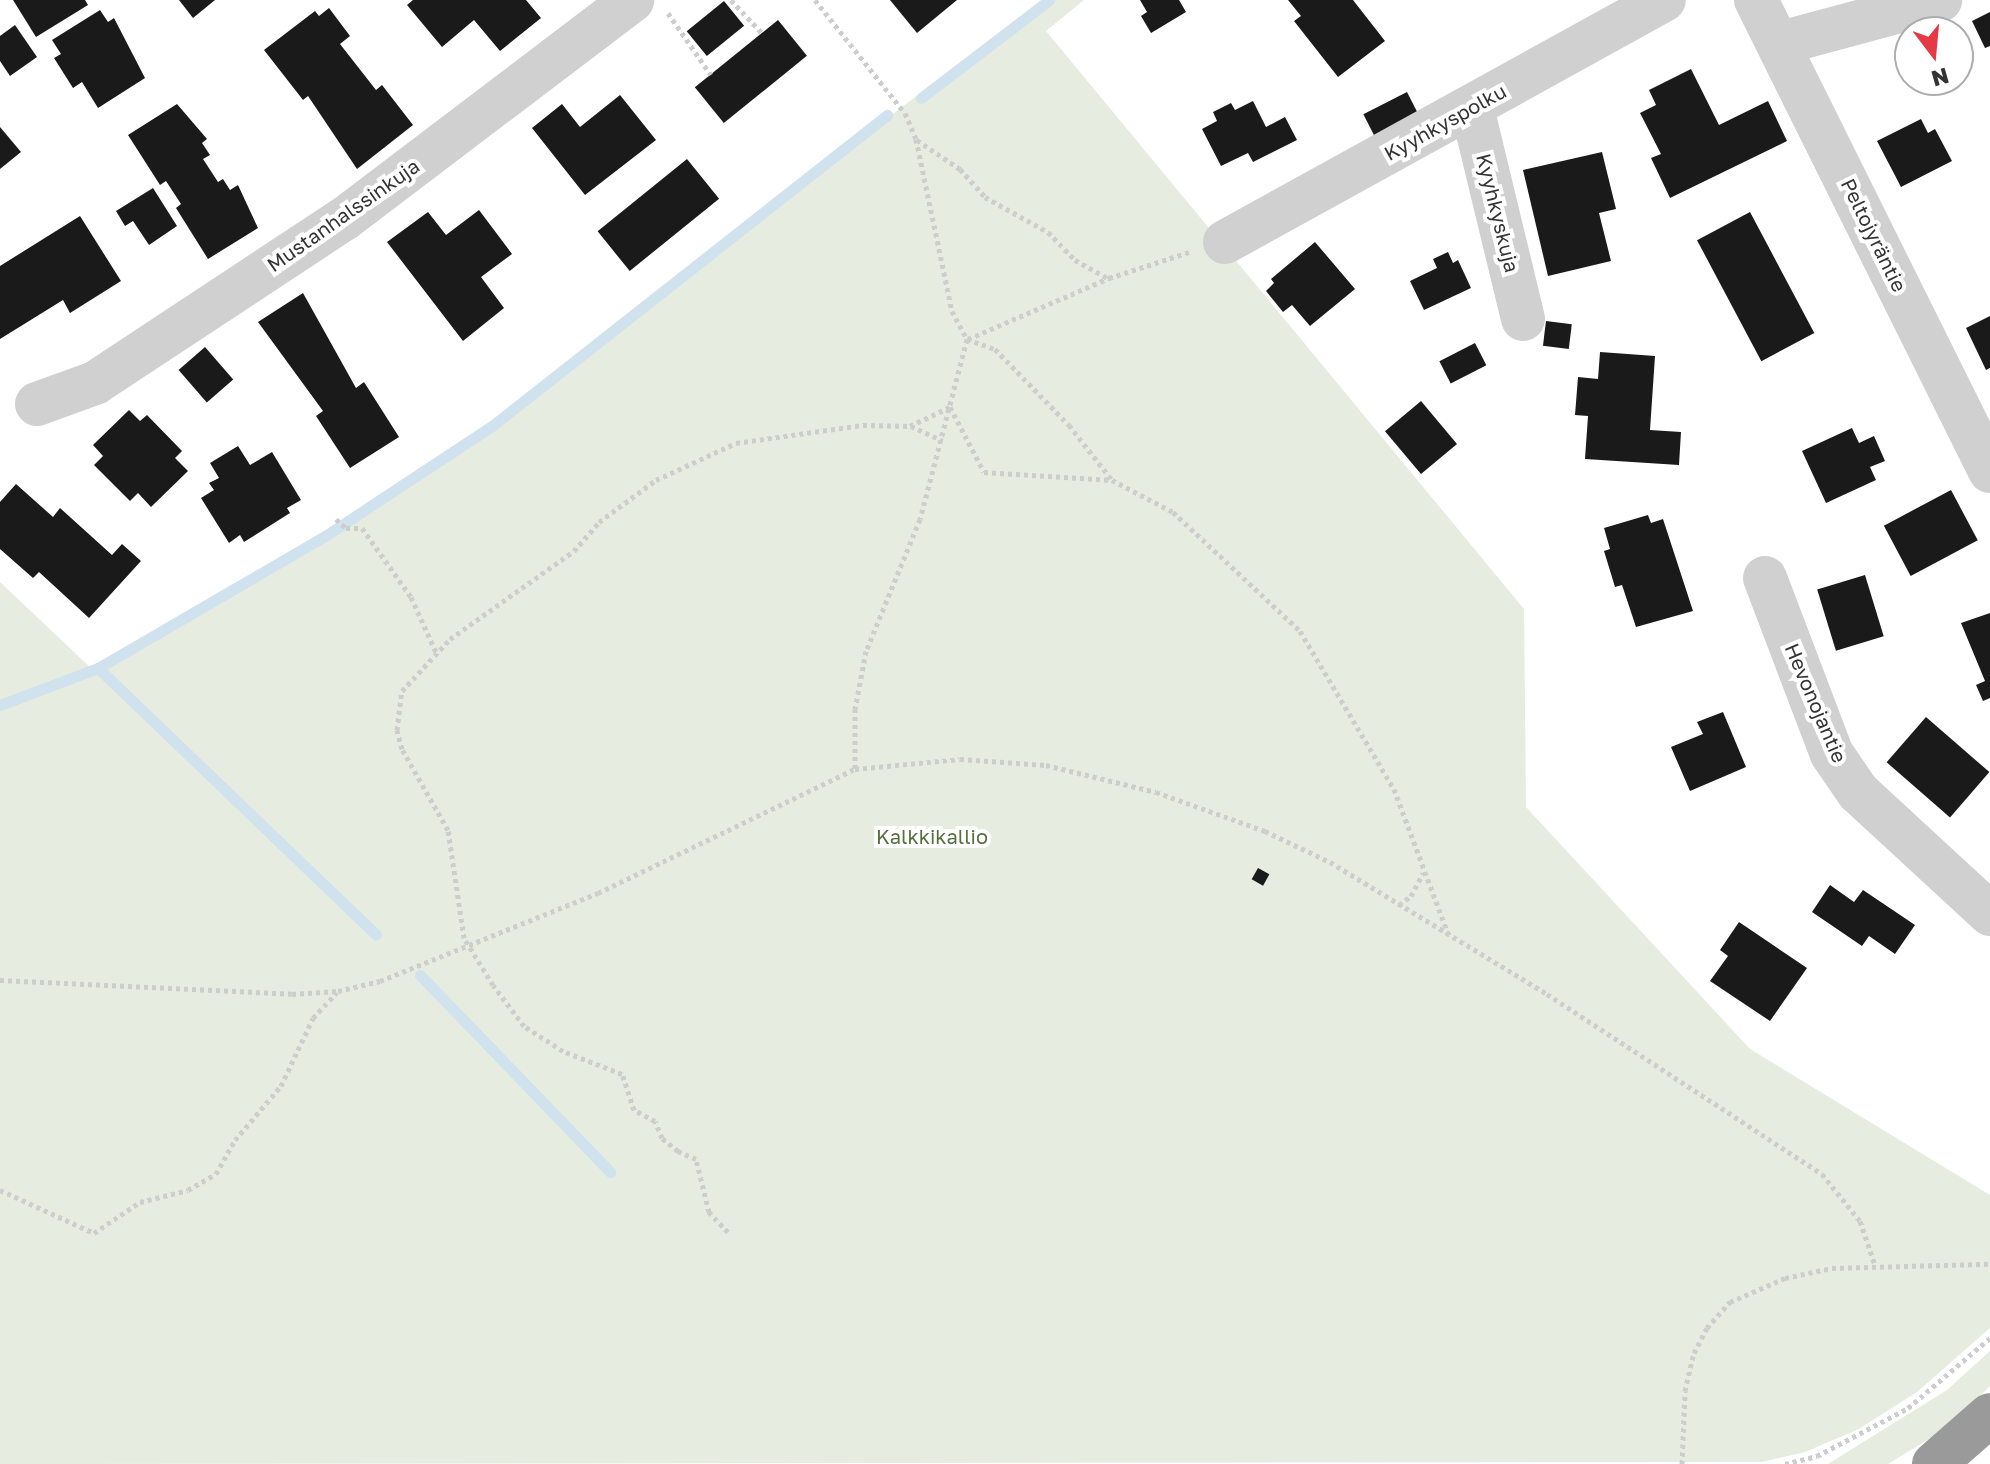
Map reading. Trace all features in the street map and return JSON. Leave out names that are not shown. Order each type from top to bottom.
[{"type":"highway","points":[[1934,1464],[1990,1415]]},
{"type":"street","name":"Kyyhkyspolku","points":[[1225,242],[1664,0]]},
{"type":"street","name":"Peltojyräntie","points":[[1756,0],[1781,43],[1990,471]]},
{"type":"street","points":[[1781,43],[1940,0]]},
{"type":"street","name":"Mustanhalssinkuja","points":[[37,404],[95,383],[344,219],[649,5]]},
{"type":"street","name":"Kyyhkyskuja","points":[[1472,108],[1523,319]]},
{"type":"street","name":"Hevonojantie","points":[[1765,578],[1832,754],[1858,792],[1990,914]]},
{"type":"path","points":[[731,0],[762,33]]},
{"type":"path","points":[[815,0],[905,113],[916,139],[952,311],[967,339],[995,349],[1069,425],[1112,480]]},
{"type":"path","points":[[649,5],[711,75]]},
{"type":"path","points":[[916,139],[960,169],[985,197],[1048,232],[1075,260],[1109,278]]},
{"type":"path","points":[[967,339],[1109,278],[1225,242]]},
{"type":"path","points":[[855,769],[855,709],[866,651],[920,519],[943,441],[967,339]]},
{"type":"path","points":[[910,426],[950,407]]},
{"type":"path","points":[[950,407],[984,472],[1112,480],[1173,512],[1300,631],[1394,789],[1449,936]]},
{"type":"path","points":[[728,1232],[724,1221],[709,1212],[696,1159],[678,1151],[662,1138],[655,1121],[634,1110],[622,1074],[563,1051],[524,1026],[493,985],[461,923],[448,830],[427,799],[397,730],[402,691],[436,653],[574,551],[599,522],[656,480],[707,453],[776,436],[863,425],[910,426],[943,441]]},
{"type":"path","points":[[336,519],[346,528],[362,528],[411,597],[436,653]]},
{"type":"path","points":[[0,980],[292,994],[338,991],[380,981],[598,893],[855,769],[960,759],[1046,765],[1156,792],[1265,831],[1330,862],[1547,994],[1822,1174],[1860,1221],[1875,1265]]},
{"type":"path","points":[[1399,905],[1411,896],[1423,873]]},
{"type":"path","points":[[0,1190],[94,1233],[140,1202],[188,1190],[216,1174],[235,1140],[281,1086],[313,1018],[338,991]]},
{"type":"path","points":[[1682,1464],[1685,1391],[1707,1328],[1730,1302],[1785,1278],[1875,1265],[1990,1264]]},
{"type":"path","points":[[1785,1464],[1831,1450],[1908,1408],[1990,1338]]},
{"type":"green space","name":"Kalkkikallio","points":[[1042,0],[1084,0],[1046,31],[1524,609],[1526,807],[1750,1049],[1990,1195],[1990,1328],[1917,1392],[1859,1429],[1805,1452],[1762,1462],[0,1464],[0,582],[93,670],[351,518],[491,421]]},
{"type":"green space","points":[[1990,1351],[1990,1386],[1947,1428],[1888,1464],[1828,1464],[1947,1390]]},
{"type":"building","points":[[13,0],[85,0],[88,5],[36,37]]},
{"type":"building","points":[[179,0],[215,0],[193,18]]},
{"type":"building","points":[[413,0],[526,0],[541,18],[500,51],[474,20],[442,47],[407,5]]},
{"type":"building","points":[[890,0],[957,0],[917,33]]},
{"type":"building","points":[[1140,0],[1179,0],[1186,12],[1151,33],[1141,16],[1147,12]]},
{"type":"building","points":[[1288,0],[1353,0],[1385,41],[1338,77],[1294,21],[1301,16]]},
{"type":"building","points":[[724,1],[744,26],[707,56],[687,31]]},
{"type":"building","points":[[329,8],[350,36],[340,44],[376,90],[382,85],[413,125],[357,169],[308,96],[303,100],[264,50],[315,11],[319,16]]},
{"type":"building","points":[[100,10],[108,22],[114,18],[145,78],[98,108],[82,82],[73,88],[54,58],[61,54],[52,40]]},
{"type":"building","points":[[1990,12],[1990,46],[1985,48],[1974,20]]},
{"type":"building","points":[[778,20],[807,56],[724,123],[695,87]]},
{"type":"building","points":[[15,25],[37,57],[10,76],[0,61],[0,36]]},
{"type":"building","points":[[1691,69],[1719,125],[1768,101],[1787,141],[1670,198],[1651,158],[1661,154],[1640,113],[1656,105],[1649,90]]},
{"type":"building","points":[[1407,92],[1418,114],[1375,137],[1363,114]]},
{"type":"building","points":[[620,95],[656,140],[585,195],[532,128],[562,104],[580,127]]},
{"type":"building","points":[[1253,101],[1266,127],[1285,117],[1297,140],[1253,162],[1248,153],[1221,166],[1202,129],[1217,121],[1213,112],[1231,103],[1235,110]]},
{"type":"building","points":[[177,104],[207,139],[202,143],[210,155],[203,159],[218,182],[223,179],[230,190],[238,185],[258,228],[208,259],[176,208],[181,204],[166,181],[160,185],[128,135]]},
{"type":"building","points":[[1921,119],[1928,133],[1935,129],[1952,161],[1901,187],[1877,141]]},
{"type":"building","points":[[0,127],[21,152],[0,169]]},
{"type":"building","points":[[1602,152],[1616,209],[1599,213],[1611,261],[1548,276],[1523,170]]},
{"type":"building","points":[[687,159],[719,199],[630,271],[598,231]]},
{"type":"building","points":[[153,188],[177,226],[149,245],[133,221],[125,226],[116,211]]},
{"type":"building","points":[[479,210],[512,254],[481,277],[504,308],[463,341],[387,242],[428,212],[446,235]]},
{"type":"building","points":[[1750,212],[1814,333],[1761,361],[1697,240]]},
{"type":"building","points":[[80,216],[121,281],[70,313],[63,300],[0,339],[0,266]]},
{"type":"building","points":[[1315,242],[1355,289],[1310,326],[1292,305],[1283,312],[1266,291],[1274,283],[1271,279]]},
{"type":"building","points":[[1448,252],[1453,263],[1458,260],[1471,288],[1424,310],[1410,281],[1437,268],[1433,259]]},
{"type":"building","points":[[303,293],[356,388],[364,382],[399,437],[350,468],[316,416],[323,411],[258,322]]},
{"type":"building","points":[[1990,316],[1990,368],[1986,370],[1966,328]]},
{"type":"building","points":[[1546,321],[1572,324],[1569,349],[1543,346]]},
{"type":"building","points":[[1475,343],[1486,365],[1451,383],[1439,361]]},
{"type":"building","points":[[205,347],[233,379],[207,402],[179,370]]},
{"type":"building","points":[[1600,352],[1655,356],[1650,430],[1681,432],[1679,465],[1585,459],[1588,416],[1575,415],[1578,377],[1598,379]]},
{"type":"building","points":[[1421,401],[1457,444],[1421,474],[1385,431]]},
{"type":"building","points":[[129,410],[140,421],[147,415],[182,451],[175,458],[188,471],[151,507],[138,493],[130,501],[94,465],[103,456],[93,445]]},
{"type":"building","points":[[1852,428],[1859,443],[1874,436],[1885,461],[1870,467],[1876,480],[1826,503],[1802,451]]},
{"type":"building","points":[[238,446],[250,465],[272,452],[301,500],[287,508],[290,513],[244,542],[240,535],[229,543],[201,498],[214,490],[209,483],[219,478],[210,463]]},
{"type":"building","points":[[16,484],[53,517],[60,508],[112,555],[122,544],[141,561],[89,618],[39,572],[33,578],[0,549],[0,502]]},
{"type":"building","points":[[1951,490],[1978,540],[1911,576],[1884,526]]},
{"type":"building","points":[[1648,515],[1651,523],[1663,519],[1693,611],[1636,627],[1622,585],[1615,587],[1604,551],[1610,549],[1604,528]]},
{"type":"building","points":[[1865,575],[1884,636],[1836,651],[1817,590]]},
{"type":"building","points":[[1990,613],[1990,698],[1983,701],[1976,685],[1985,681],[1961,623]]},
{"type":"building","points":[[1723,712],[1746,767],[1690,791],[1671,747],[1703,734],[1697,722]]},
{"type":"building","points":[[1926,717],[1989,772],[1950,817],[1887,762]]},
{"type":"building","points":[[1258,868],[1269,874],[1263,886],[1252,879]]},
{"type":"building","points":[[1830,885],[1854,902],[1863,890],[1915,925],[1895,954],[1869,936],[1862,946],[1812,912]]},
{"type":"building","points":[[1739,922],[1807,968],[1770,1021],[1710,981],[1728,956],[1720,950]]},
{"type":"waterway","points":[[921,98],[1049,0]]},
{"type":"waterway","points":[[0,705],[98,668],[325,536],[492,426],[887,115]]},
{"type":"waterway","points":[[98,668],[376,935]]},
{"type":"waterway","points":[[420,975],[610,1172]]}]
